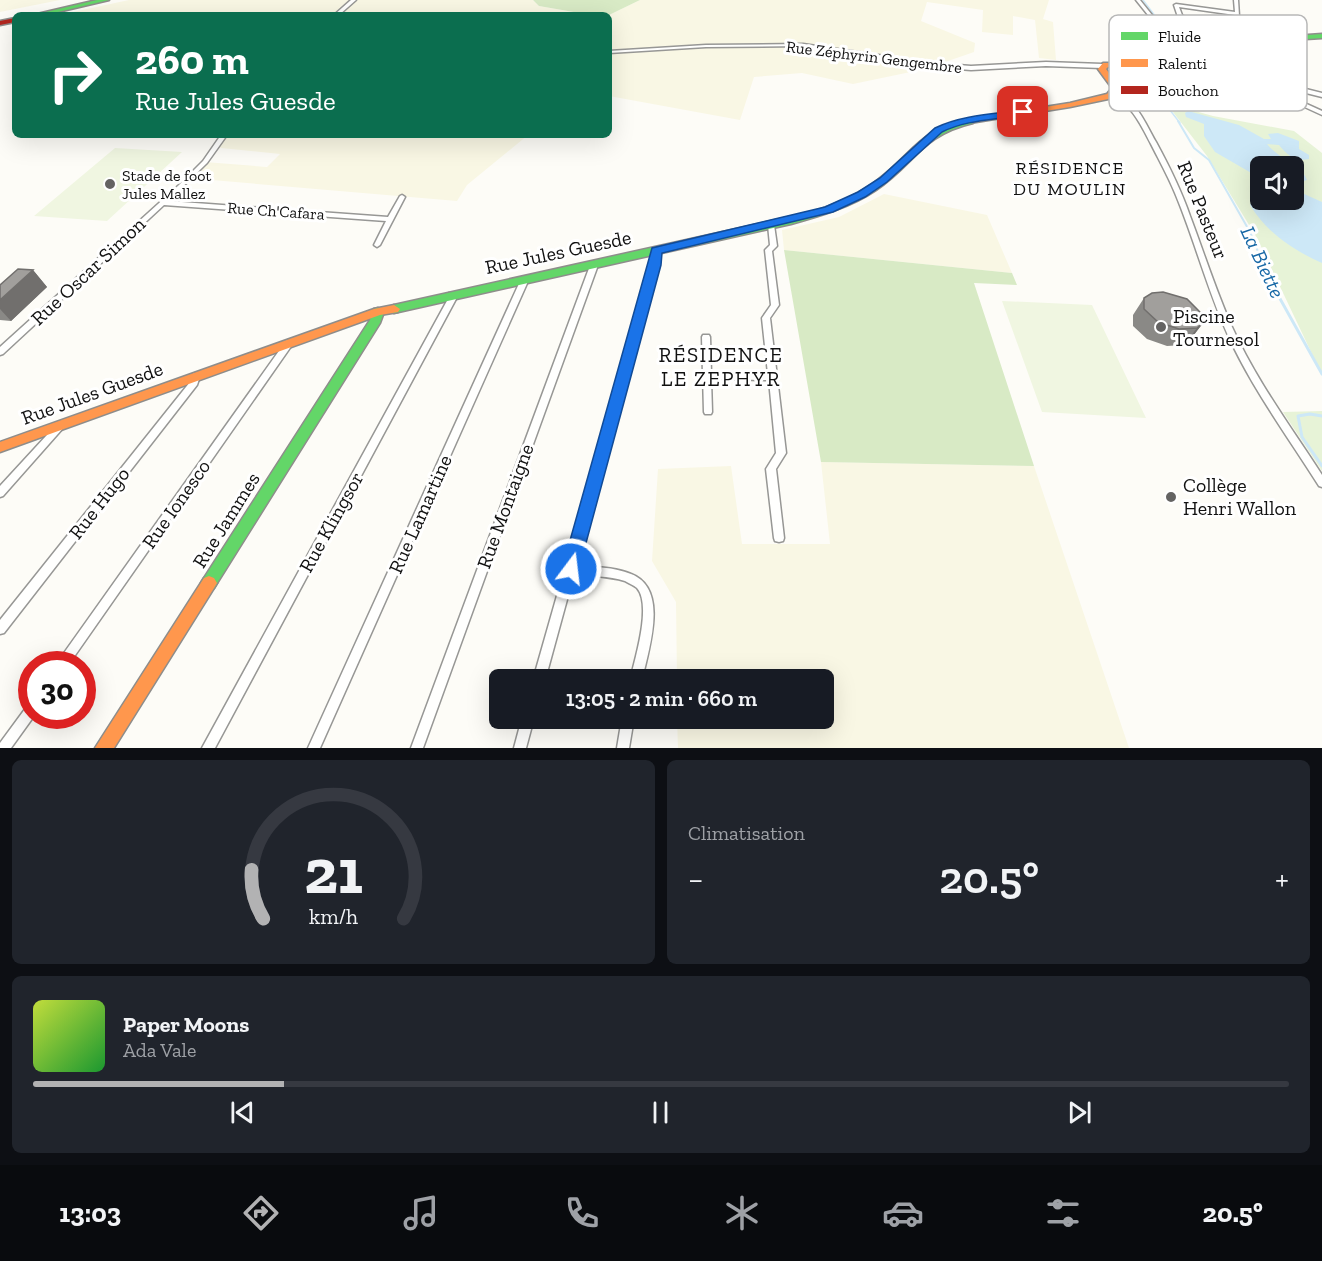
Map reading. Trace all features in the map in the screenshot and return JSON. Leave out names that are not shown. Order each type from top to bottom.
[{"type":"main road","points":[[50,12],[106,0]]},
{"type":"main road","points":[[1307,37],[1322,36]]},
{"type":"main road","points":[[1102,66],[1109,66]]},
{"type":"main road","name":"Rue Pasteur","points":[[1102,66],[1109,79]]},
{"type":"main road","name":"Rue Jules Guesde","points":[[0,447],[378,312],[771,225],[829,210],[861,195],[883,180],[929,137],[949,124],[1070,105],[1109,96]]},
{"type":"main road","name":"Rue Jammes","points":[[104,748],[376,320],[378,312]]},
{"type":"street","points":[[340,12],[354,0]]},
{"type":"street","points":[[1138,0],[1150,15]]},
{"type":"street","points":[[1180,15],[1176,5],[1236,14],[1236,0]]},
{"type":"street","name":"Rue Zéphyrin Gengembre","points":[[612,51],[706,46],[803,45],[933,65],[971,68],[1046,64],[1102,66]]},
{"type":"street","points":[[1307,91],[1322,95]]},
{"type":"street","points":[[1307,106],[1322,113]]},
{"type":"street","name":"Rue Pasteur","points":[[1134,111],[1163,160],[1195,232],[1218,303],[1233,339],[1257,383],[1322,483]]},
{"type":"street","name":"Rue Oscar Simon","points":[[0,352],[205,162],[222,138]]},
{"type":"street","points":[[377,245],[402,197]]},
{"type":"street","name":"Rue Ch'Cafara","points":[[162,203],[391,219]]},
{"type":"street","points":[[771,225],[774,246],[768,250],[775,305],[766,318],[781,453],[771,469],[779,538]]},
{"type":"street","points":[[542,669],[652,276],[656,251]]},
{"type":"street","name":"Rue Montaigne","points":[[417,748],[594,265]]},
{"type":"street","name":"Rue Lamartine","points":[[314,748],[525,279]]},
{"type":"street","name":"Rue Klingsor","points":[[208,748],[446,310],[452,295]]},
{"type":"street","points":[[706,337],[708,412]]},
{"type":"street","name":"Rue Ionesco","points":[[72,651],[289,343]]},
{"type":"street","name":"Rue Hugo","points":[[0,629],[194,383],[196,376]]},
{"type":"street","points":[[708,376],[772,377]]},
{"type":"street","points":[[0,493],[61,425]]},
{"type":"street","points":[[571,569],[629,578],[639,583],[648,594],[651,607],[638,669]]},
{"type":"street","points":[[4,748],[18,728]]},
{"type":"street","points":[[520,748],[525,729]]},
{"type":"street","points":[[623,748],[626,729]]},
{"type":"shaded area","points":[[0,0],[60,0],[0,12]]},
{"type":"shaded area","points":[[129,0],[533,0],[539,6],[574,12],[73,12]]},
{"type":"shaded area","points":[[640,0],[1049,0],[1043,19],[1053,22],[1056,60],[1039,58],[1035,20],[1013,16],[1013,35],[982,32],[983,10],[927,2],[921,21],[975,43],[974,52],[925,69],[853,84],[802,73],[754,77],[740,120],[612,97],[612,14]]},
{"type":"shaded area","points":[[222,138],[524,138],[467,185],[457,201],[188,178],[205,162],[267,167],[280,154],[217,146]]},
{"type":"shaded area","points":[[884,194],[987,215],[1012,273],[784,250],[782,230],[839,217]]},
{"type":"shaded area","points":[[821,462],[1034,466],[1129,748],[678,748],[677,729],[834,729],[834,669],[677,669],[676,602],[652,561],[658,469],[731,466],[742,544],[830,544]]},
{"type":"green space","points":[[533,0],[640,0],[612,14],[574,12],[539,6]]},
{"type":"green space","points":[[1172,111],[1195,111],[1294,131],[1322,153],[1322,375],[1257,238],[1207,156]]},
{"type":"green space","name":"Stade de foot Jules Mallez","points":[[115,148],[182,152],[107,221],[34,216]]},
{"type":"green space","points":[[784,250],[1012,273],[1017,285],[974,283],[1034,466],[821,462]]},
{"type":"green space","points":[[1002,301],[1092,305],[1146,418],[1042,412]]},
{"type":"green space","points":[[1322,411],[1322,471],[1283,412]]},
{"type":"water","points":[[1188,111],[1239,125],[1264,139],[1271,139],[1268,134],[1278,133],[1299,141],[1299,149],[1309,155],[1309,159],[1304,160],[1304,156],[1290,156],[1279,145],[1267,144],[1281,156],[1250,156],[1250,172],[1215,152],[1204,136],[1204,124],[1186,117],[1185,113]]},
{"type":"water","points":[[1304,194],[1322,202],[1322,263],[1282,240],[1254,210],[1304,210]]},
{"type":"building","points":[[18,269],[33,270],[0,300],[0,285]]},
{"type":"building","points":[[1163,292],[1187,299],[1202,314],[1203,323],[1197,328],[1179,329],[1158,322],[1144,309],[1144,298],[1152,293]]},
{"type":"waterway","name":"La Biette","points":[[1143,0],[1154,15]]},
{"type":"waterway","name":"La Biette","points":[[1171,111],[1180,123]]},
{"type":"waterway","name":"La Biette","points":[[1178,121],[1194,148],[1209,160],[1250,232],[1270,280]]},
{"type":"waterway","name":"La Biette","points":[[1270,280],[1322,374]]},
{"type":"waterway","name":"La Biette","points":[[1322,416],[1310,414],[1298,416],[1302,437],[1322,466]]},
{"type":"traffic: fast","points":[[50,12],[106,0]]},
{"type":"traffic: fast","points":[[1307,37],[1322,36]]},
{"type":"traffic: fast","points":[[394,309],[816,214],[874,188],[932,135],[955,124],[970,121]]},
{"type":"traffic: fast","points":[[209,583],[376,320],[378,312]]},
{"type":"traffic: slow","points":[[1109,65],[1102,69],[1109,78]]},
{"type":"traffic: slow","points":[[970,121],[1109,96]]},
{"type":"traffic: slow","points":[[0,447],[378,312],[394,309]]},
{"type":"traffic: slow","points":[[104,748],[209,583]]},
{"type":"traffic: jam","points":[[0,23],[12,21]]},
{"type":"place","name":"Stade de foot Jules Mallez","points":[[110,184]]},
{"type":"place","name":"Piscine Tournesol","points":[[1161,327]]},
{"type":"place","name":"Collège Henri Wallon","points":[[1171,497]]},
{"type":"district","name":"RÉSIDENCE DU MOULIN","points":[[1070,178]]},
{"type":"district","name":"RÉSIDENCE LE ZEPHYR","points":[[721,366]]},
{"type":"route","points":[[571,569],[655,265],[656,251],[829,210],[861,195],[883,180],[929,137],[949,124],[1023,112]]}]
